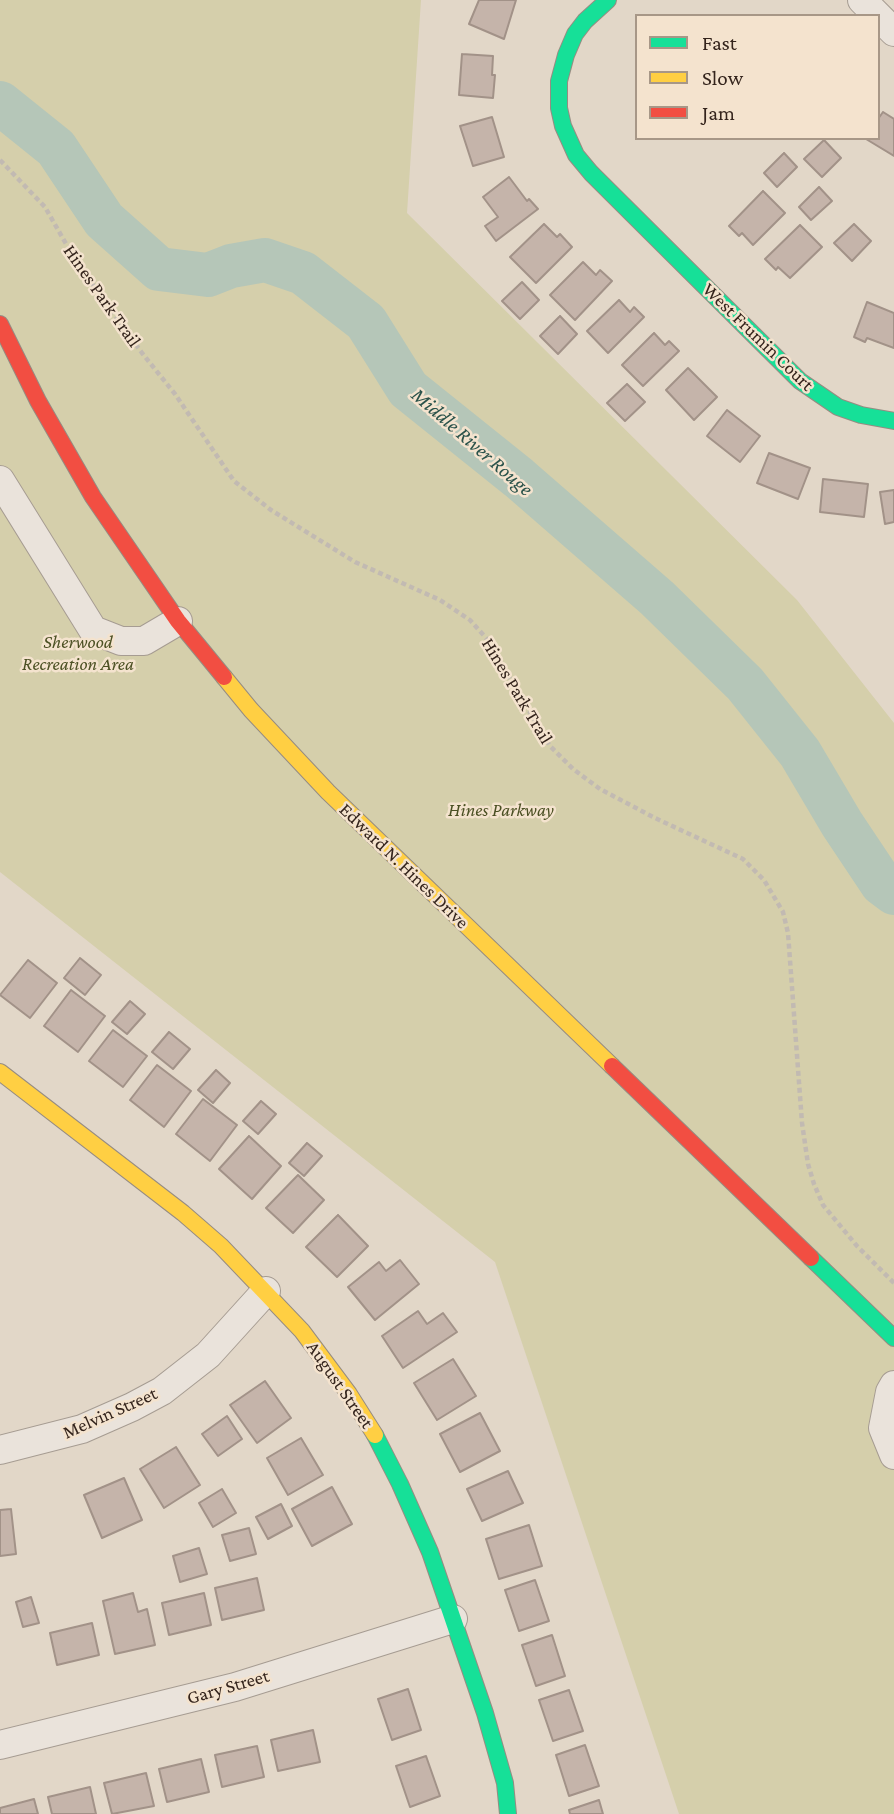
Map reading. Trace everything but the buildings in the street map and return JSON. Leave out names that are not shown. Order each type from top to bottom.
[{"type":"street","name":"West Frumin Court","points":[[608,0],[575,34],[559,81],[559,108],[570,145],[590,173],[800,381],[838,407],[881,420],[894,421]]},
{"type":"street","points":[[862,0],[876,14]]},
{"type":"street","points":[[880,18],[894,32]]},
{"type":"street","name":"Edward N. Hines Drive","points":[[0,324],[38,401],[93,497],[178,621],[251,710],[328,792],[894,1338]]},
{"type":"street","points":[[0,480],[93,630],[121,641],[144,641],[178,621]]},
{"type":"street","name":"August Street","points":[[0,1072],[183,1213],[266,1291],[324,1358],[380,1444],[419,1524],[453,1619],[505,1783],[508,1814]]},
{"type":"street","name":"Melvin Street","points":[[0,1450],[82,1429],[162,1391],[208,1355],[266,1291]]},
{"type":"street","points":[[894,1385],[890,1392],[883,1428],[894,1455]]},
{"type":"street","name":"Gary Street","points":[[0,1745],[234,1687],[453,1619]]},
{"type":"path","name":"Hines Park Trail","points":[[0,160],[45,207],[77,263],[175,394],[234,481],[271,510],[355,562],[440,600],[470,620],[486,638],[550,746],[573,769],[600,789],[743,859],[764,880],[783,912],[788,933],[802,1123],[814,1184],[823,1205],[857,1246],[894,1283]]},
{"type":"green space","name":"Hines Parkway","points":[[0,0],[421,0],[407,213],[797,600],[894,723],[894,1814],[679,1814],[495,1262],[0,872]]},
{"type":"waterway","name":"Middle River Rouge","points":[[0,103],[56,148],[104,220],[159,269],[208,275],[231,266],[265,260],[303,273],[366,322],[408,389],[519,478],[657,598],[745,684],[800,753],[882,884],[894,893]]},
{"type":"traffic: fast","points":[[608,0],[575,34],[559,81],[559,108],[563,126],[576,155],[800,381],[838,407],[861,415],[894,421]]},
{"type":"traffic: fast","points":[[811,1258],[894,1338]]},
{"type":"traffic: fast","points":[[375,1435],[430,1552],[485,1713],[505,1783],[508,1814]]},
{"type":"traffic: slow","points":[[224,677],[251,710],[328,792],[612,1066]]},
{"type":"traffic: slow","points":[[0,1072],[183,1213],[221,1246],[302,1331],[349,1394],[375,1435]]},
{"type":"traffic: jam","points":[[0,324],[38,401],[93,497],[178,621],[224,677]]},
{"type":"traffic: jam","points":[[612,1066],[811,1258]]},
{"type":"park label","name":"Sherwood Recreation Area","points":[[78,653]]}]
